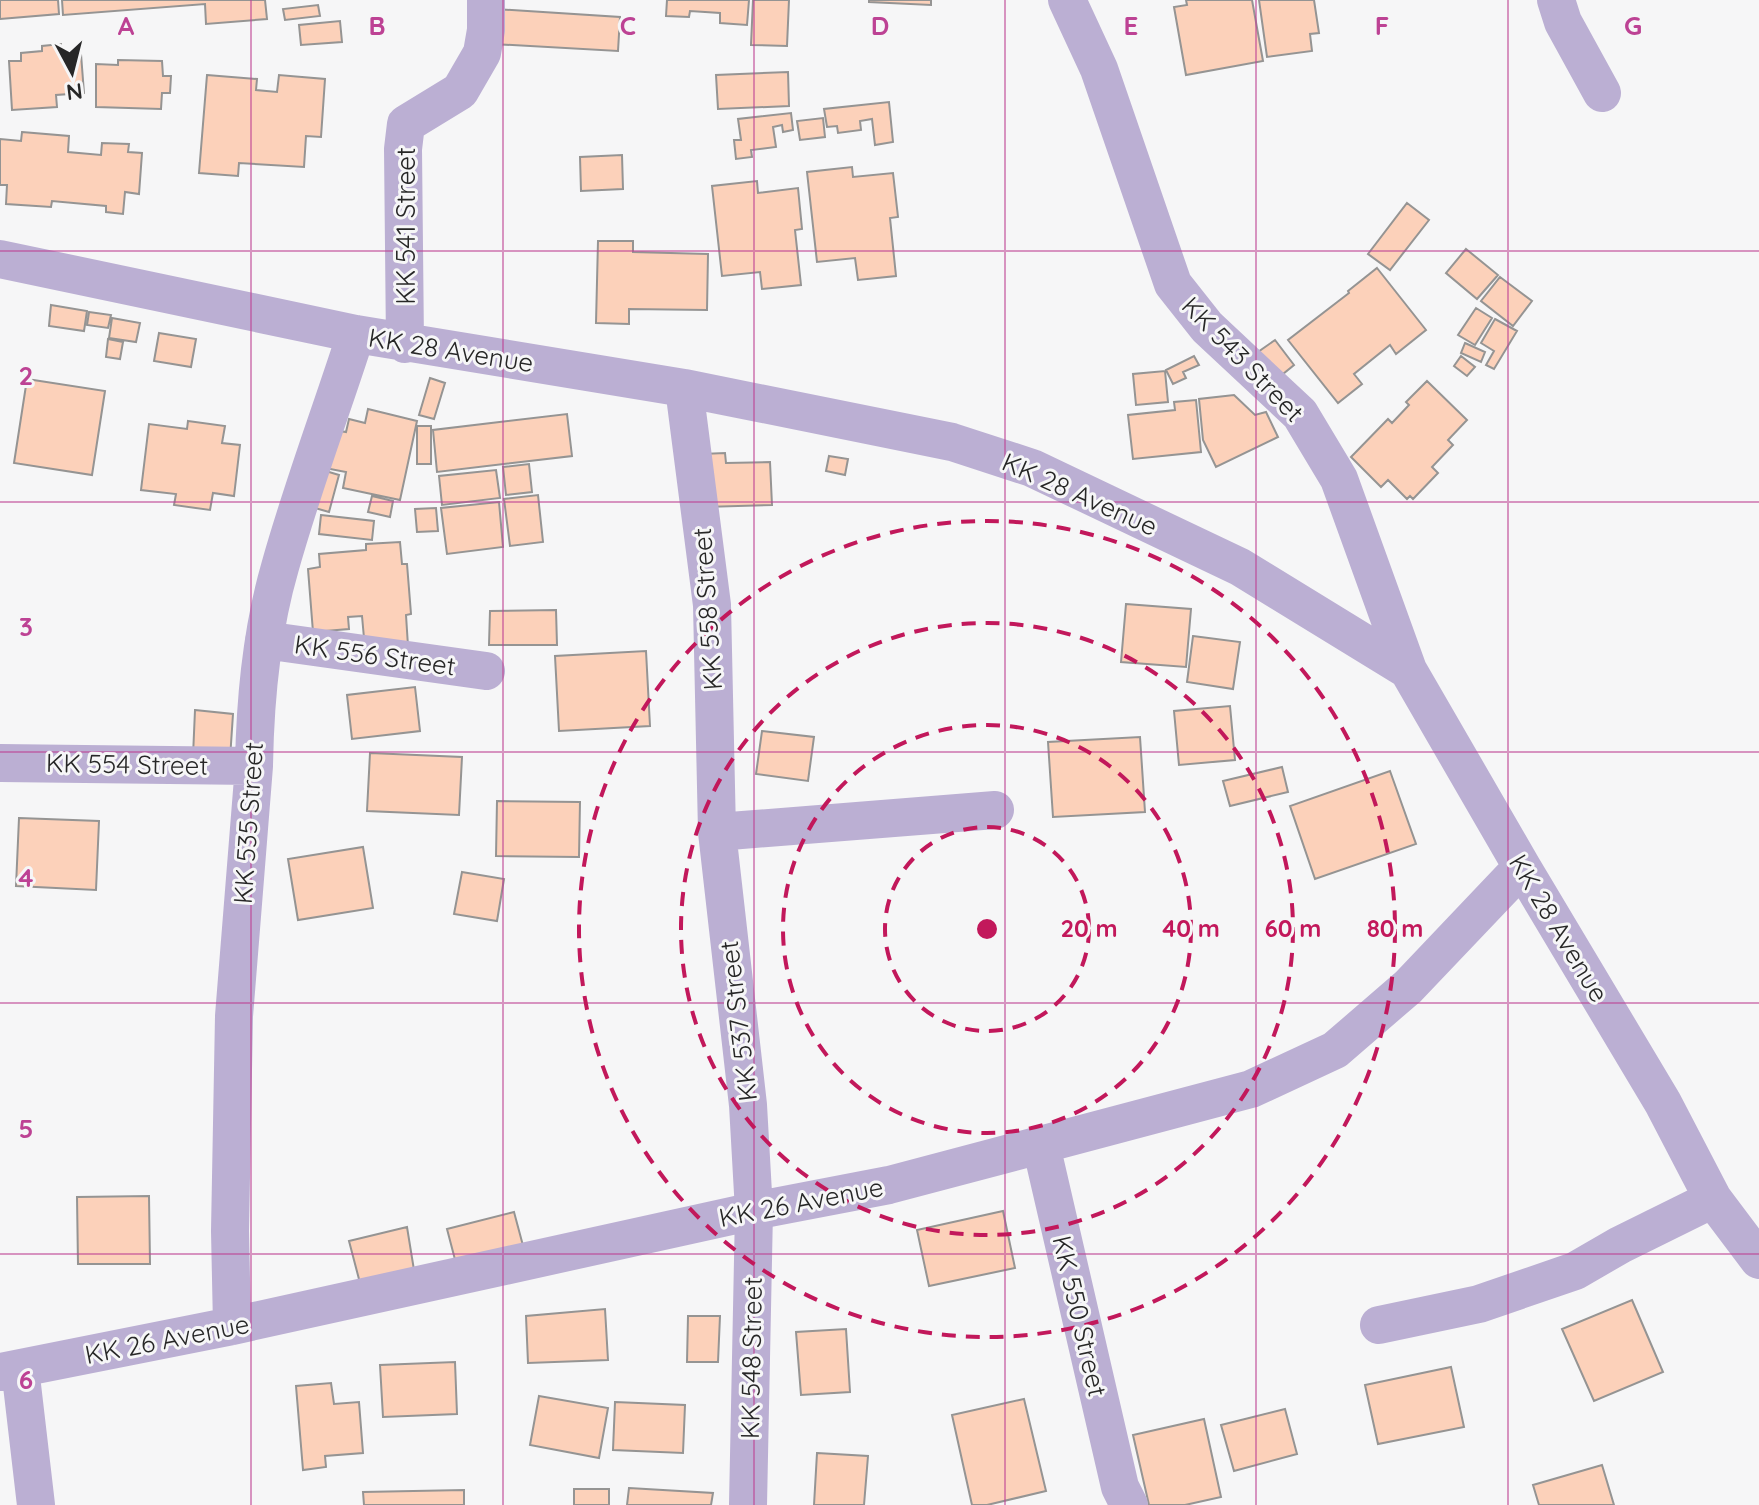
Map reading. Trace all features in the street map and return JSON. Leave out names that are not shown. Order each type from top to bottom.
[{"type":"street","name":"KK 541 Street","points":[[405,344],[403,149],[406,124],[460,91],[482,53],[486,0]]},
{"type":"street","name":"KK 543 Street","points":[[1067,0],[1099,69],[1173,284],[1207,327],[1300,414],[1339,479],[1408,670]]},
{"type":"street","points":[[1556,0],[1563,22],[1602,93]]},
{"type":"street","name":"KK 28 Avenue","points":[[0,259],[405,344],[684,388],[952,442],[1032,468],[1240,567],[1408,670],[1663,1103],[1713,1199],[1759,1260]]},
{"type":"street","name":"KK 535 Street","points":[[232,1326],[230,1231],[234,1016],[254,732],[264,640],[279,569],[356,334]]},
{"type":"street","name":"KK 558 Street","points":[[684,388],[712,605],[717,832]]},
{"type":"street","name":"KK 556 Street","points":[[264,640],[486,671]]},
{"type":"street","name":"KK 554 Street","points":[[0,763],[254,766]]},
{"type":"street","points":[[717,832],[995,810]]},
{"type":"street","name":"KK 537 Street","points":[[717,832],[748,1105],[754,1211]]},
{"type":"street","name":"KK 26 Avenue","points":[[10,1370],[232,1326],[754,1211],[889,1185],[1251,1089],[1335,1050],[1408,987],[1522,867]]},
{"type":"street","name":"KK 550 Street","points":[[1041,1145],[1124,1496]]},
{"type":"street","points":[[1379,1325],[1479,1304],[1575,1271],[1713,1199]]},
{"type":"street","name":"KK 548 Street","points":[[748,1505],[754,1211]]},
{"type":"street","points":[[10,1370],[36,1505]]},
{"type":"building","points":[[0,0],[58,0],[59,14],[0,19]]},
{"type":"building","points":[[62,0],[265,0],[267,19],[206,24],[205,4],[63,15]]},
{"type":"building","points":[[667,0],[749,0],[747,25],[720,23],[720,13],[690,11],[689,17],[666,16]]},
{"type":"building","points":[[753,0],[789,0],[787,46],[751,45]]},
{"type":"building","points":[[931,0],[931,5],[869,2]]},
{"type":"building","points":[[1186,0],[1252,0],[1263,61],[1186,75],[1174,7],[1187,5]]},
{"type":"building","points":[[1259,0],[1314,0],[1319,33],[1310,34],[1312,51],[1267,57]]},
{"type":"building","points":[[318,5],[320,16],[285,20],[283,9]]},
{"type":"building","points":[[495,9],[620,17],[618,51],[493,44]]},
{"type":"building","points":[[340,21],[342,42],[301,45],[299,25]]},
{"type":"building","points":[[61,44],[62,55],[81,54],[84,93],[56,95],[57,107],[12,110],[9,61],[21,61],[21,53],[42,51],[42,46]]},
{"type":"building","points":[[118,60],[162,61],[163,76],[171,76],[170,93],[162,93],[161,109],[96,107],[96,64],[118,65]]},
{"type":"building","points":[[788,72],[789,106],[718,109],[716,75]]},
{"type":"building","points":[[207,75],[257,79],[256,90],[277,92],[279,75],[325,79],[321,137],[306,136],[304,167],[239,163],[238,176],[199,173]]},
{"type":"building","points":[[889,102],[893,142],[875,145],[872,119],[860,121],[861,130],[838,133],[837,126],[827,127],[824,109]]},
{"type":"building","points":[[791,113],[793,130],[783,132],[782,125],[773,127],[776,147],[751,150],[752,157],[736,159],[734,140],[741,140],[738,119]]},
{"type":"building","points":[[823,118],[825,137],[800,140],[797,121]]},
{"type":"building","points":[[22,132],[69,136],[68,152],[101,155],[102,143],[129,144],[128,152],[142,153],[139,194],[125,192],[123,214],[106,212],[106,206],[52,201],[51,207],[6,204],[7,185],[0,185],[0,139],[21,141]]},
{"type":"building","points":[[622,155],[623,189],[581,191],[580,157]]},
{"type":"building","points":[[852,167],[853,177],[893,173],[898,217],[890,218],[896,276],[858,280],[855,258],[817,262],[807,172]]},
{"type":"building","points":[[757,181],[758,193],[798,188],[802,229],[795,230],[801,285],[762,289],[760,272],[722,276],[712,186]]},
{"type":"building","points":[[1407,203],[1429,220],[1390,270],[1368,254]]},
{"type":"building","points":[[598,241],[633,241],[633,252],[708,254],[707,310],[629,309],[629,324],[596,323]]},
{"type":"building","points":[[1466,249],[1498,275],[1477,299],[1446,273]]},
{"type":"building","points":[[1377,268],[1426,330],[1396,354],[1390,345],[1354,374],[1362,384],[1338,403],[1288,340]]},
{"type":"building","points":[[1500,277],[1532,301],[1513,326],[1481,301]]},
{"type":"building","points":[[51,305],[87,311],[84,331],[49,326]]},
{"type":"building","points":[[1476,308],[1492,318],[1475,345],[1458,335]]},
{"type":"building","points":[[89,312],[111,315],[108,328],[87,325]]},
{"type":"building","points":[[112,318],[140,323],[136,342],[109,338]]},
{"type":"building","points":[[1495,319],[1517,331],[1494,369],[1486,365],[1494,351],[1481,343]]},
{"type":"building","points":[[159,333],[196,339],[191,367],[154,361]]},
{"type":"building","points":[[108,339],[123,342],[120,359],[106,357]]},
{"type":"building","points":[[1275,340],[1294,365],[1278,378],[1258,352]]},
{"type":"building","points":[[1465,343],[1485,352],[1481,362],[1461,353]]},
{"type":"building","points":[[1194,356],[1199,365],[1183,372],[1186,378],[1173,384],[1166,370]]},
{"type":"building","points":[[1461,356],[1475,367],[1467,376],[1454,366]]},
{"type":"building","points":[[1165,371],[1168,402],[1136,405],[1133,374]]},
{"type":"building","points":[[430,378],[445,383],[434,419],[419,415]]},
{"type":"building","points":[[27,379],[105,391],[92,475],[14,463]]},
{"type":"building","points":[[1427,381],[1467,420],[1448,440],[1453,445],[1432,467],[1438,473],[1413,499],[1410,496],[1407,499],[1388,480],[1381,487],[1351,457],[1388,419],[1392,423],[1409,405],[1406,402]]},
{"type":"building","points":[[1234,395],[1255,415],[1266,412],[1278,437],[1216,467],[1203,440],[1199,399]]},
{"type":"building","points":[[1196,400],[1201,452],[1133,459],[1128,415],[1175,410],[1174,402]]},
{"type":"building","points":[[368,409],[417,421],[400,500],[343,488],[346,472],[325,468],[334,430],[346,432],[349,419],[365,423]]},
{"type":"building","points":[[567,414],[572,456],[437,472],[433,430]]},
{"type":"building","points":[[188,421],[225,426],[222,443],[240,445],[234,496],[213,493],[210,510],[174,505],[176,494],[141,490],[149,424],[187,429]]},
{"type":"building","points":[[417,426],[431,426],[431,464],[417,464]]},
{"type":"building","points":[[725,453],[726,463],[770,462],[772,505],[704,507],[702,454]]},
{"type":"building","points":[[829,456],[848,459],[845,475],[826,471]]},
{"type":"building","points":[[529,464],[532,492],[506,495],[503,467]]},
{"type":"building","points":[[319,469],[339,475],[329,512],[308,506]]},
{"type":"building","points":[[496,470],[500,498],[442,505],[439,476]]},
{"type":"building","points":[[538,495],[543,542],[510,546],[504,499]]},
{"type":"building","points":[[372,496],[393,501],[390,517],[368,512]]},
{"type":"building","points":[[499,502],[503,547],[447,554],[441,508]]},
{"type":"building","points":[[436,508],[438,531],[417,532],[415,509]]},
{"type":"building","points":[[321,515],[374,521],[372,540],[319,534]]},
{"type":"building","points":[[400,542],[402,564],[407,564],[411,614],[406,615],[408,646],[365,649],[362,616],[348,617],[349,629],[313,632],[308,569],[320,567],[319,554],[366,550],[366,544]]},
{"type":"building","points":[[1126,604],[1191,609],[1186,667],[1121,662]]},
{"type":"building","points":[[556,610],[557,645],[489,645],[490,611]]},
{"type":"building","points":[[1193,636],[1240,642],[1233,689],[1187,682]]},
{"type":"building","points":[[646,651],[650,726],[559,731],[555,656]]},
{"type":"building","points":[[415,687],[420,731],[352,739],[347,695]]},
{"type":"building","points":[[1230,706],[1235,760],[1179,765],[1174,711]]},
{"type":"building","points":[[195,710],[233,714],[230,759],[193,756]]},
{"type":"building","points":[[762,731],[814,737],[808,781],[756,774]]},
{"type":"building","points":[[1140,737],[1145,812],[1053,817],[1048,742]]},
{"type":"building","points":[[370,753],[462,757],[459,815],[367,811]]},
{"type":"building","points":[[1282,767],[1288,792],[1230,806],[1223,781]]},
{"type":"building","points":[[1390,771],[1416,844],[1315,879],[1290,806]]},
{"type":"building","points":[[497,801],[580,802],[579,857],[496,856]]},
{"type":"building","points":[[19,818],[99,821],[96,890],[16,886]]},
{"type":"building","points":[[363,847],[373,908],[298,920],[288,859]]},
{"type":"building","points":[[462,872],[504,879],[497,921],[454,914]]},
{"type":"building","points":[[149,1196],[150,1264],[78,1264],[77,1197]]},
{"type":"building","points":[[1003,1211],[1015,1268],[929,1286],[917,1230]]},
{"type":"building","points":[[514,1212],[525,1253],[458,1271],[447,1229]]},
{"type":"building","points":[[407,1227],[414,1270],[360,1283],[349,1241]]},
{"type":"building","points":[[1632,1300],[1663,1372],[1594,1401],[1562,1329]]},
{"type":"building","points":[[605,1309],[608,1360],[528,1363],[526,1316]]},
{"type":"building","points":[[688,1316],[720,1316],[718,1362],[687,1362]]},
{"type":"building","points":[[846,1329],[850,1392],[801,1395],[796,1332]]},
{"type":"building","points":[[455,1362],[457,1414],[383,1417],[380,1365]]},
{"type":"building","points":[[1451,1367],[1464,1427],[1378,1444],[1365,1385]]},
{"type":"building","points":[[331,1383],[334,1404],[359,1402],[363,1453],[325,1456],[326,1467],[303,1470],[296,1386]]},
{"type":"building","points":[[539,1396],[608,1408],[599,1458],[530,1445]]},
{"type":"building","points":[[1024,1399],[1046,1491],[987,1505],[972,1505],[952,1415]]},
{"type":"building","points":[[615,1402],[685,1405],[683,1453],[613,1450]]},
{"type":"building","points":[[1285,1409],[1297,1454],[1234,1471],[1221,1425]]},
{"type":"building","points":[[1204,1419],[1221,1497],[1185,1505],[1149,1505],[1133,1435]]},
{"type":"building","points":[[817,1453],[868,1456],[864,1505],[814,1505]]},
{"type":"building","points":[[1602,1465],[1614,1505],[1539,1505],[1533,1485]]},
{"type":"building","points":[[629,1488],[713,1493],[711,1505],[627,1505]]},
{"type":"building","points":[[574,1489],[609,1489],[609,1505],[574,1505]]},
{"type":"building","points":[[464,1490],[464,1505],[364,1505],[363,1492]]}]
